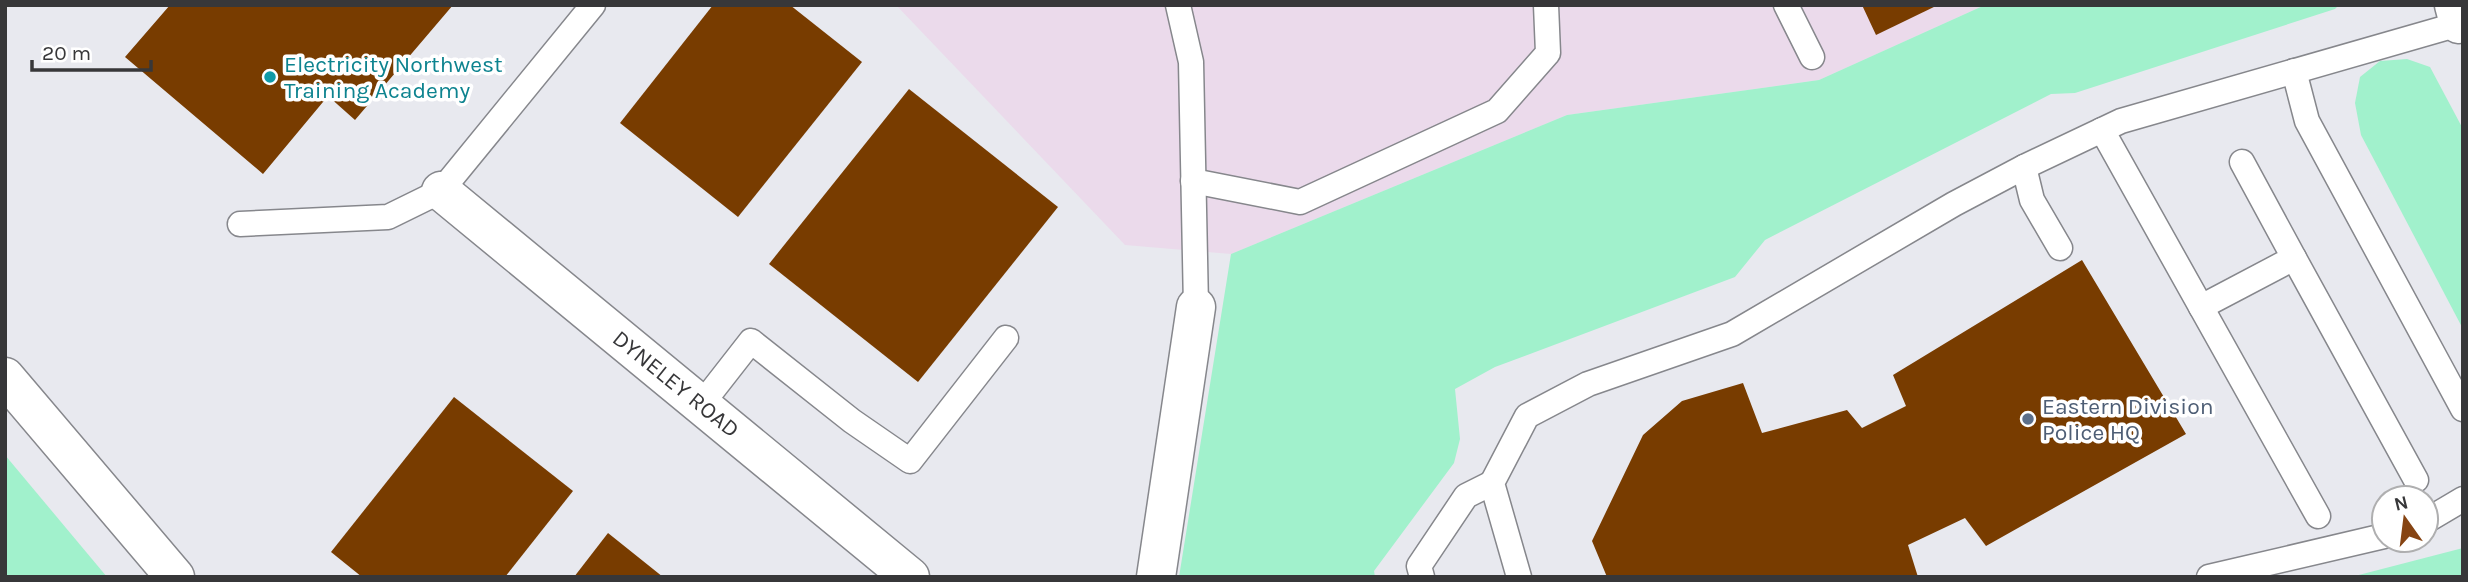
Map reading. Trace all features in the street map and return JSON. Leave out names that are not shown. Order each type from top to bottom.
[{"type":"street","name":"DYNELEY ROAD","points":[[441,191],[910,577]]},
{"type":"street","points":[[1156,577],[1196,307]]},
{"type":"street","points":[[5,377],[176,577]]},
{"type":"lane","points":[[240,224],[388,217],[441,191],[593,5]]},
{"type":"lane","points":[[1178,5],[1191,62],[1196,307]]},
{"type":"lane","points":[[1193,181],[1300,202],[1497,111],[1548,53],[1546,5]]},
{"type":"lane","points":[[1786,5],[1812,57]]},
{"type":"lane","points":[[1422,577],[1419,566],[1466,496],[1492,483],[1527,416],[1588,384],[1732,334],[1954,204],[2121,121],[2294,71],[2460,17]]},
{"type":"lane","points":[[2294,71],[2307,121],[2463,409]]},
{"type":"lane","points":[[2102,130],[2318,516]]},
{"type":"lane","points":[[2242,162],[2416,480]]},
{"type":"lane","points":[[2024,167],[2032,200],[2060,248]]},
{"type":"lane","points":[[2201,307],[2294,258]]},
{"type":"lane","points":[[701,405],[751,341],[852,421],[910,461],[1006,338]]},
{"type":"lane","points":[[1492,483],[1519,577]]},
{"type":"lane","points":[[2440,513],[2463,499]]},
{"type":"lane","points":[[2209,577],[2370,539]]},
{"type":"shaded area","points":[[896,5],[1985,5],[1819,80],[1567,115],[1231,254],[1125,245]]},
{"type":"green space","points":[[1985,5],[2339,5],[2335,9],[2075,93],[2051,94],[1765,240],[1735,277],[1495,367],[1455,389],[1460,439],[1454,463],[1374,571],[1375,577],[1179,577],[1231,254],[1567,115],[1819,80]]},
{"type":"green space","points":[[2407,59],[2430,67],[2463,129],[2463,329],[2361,135],[2355,103],[2360,77],[2380,61]]},
{"type":"green space","points":[[5,455],[107,577],[5,577]]},
{"type":"green space","points":[[2463,548],[2463,577],[2351,577],[2440,554]]},
{"type":"building","name":"Electricity Northwest Training Academy","points":[[170,5],[453,5],[355,120],[328,96],[263,174],[125,57]]},
{"type":"building","points":[[713,5],[790,5],[862,62],[738,217],[620,123]]},
{"type":"building","points":[[1862,5],[1938,5],[1876,35]]},
{"type":"building","points":[[909,89],[1058,207],[918,382],[769,264]]},
{"type":"building","name":"Eastern Division Police HQ","points":[[2082,260],[2186,434],[1986,546],[1965,518],[1908,545],[1918,577],[1607,577],[1592,541],[1643,435],[1682,401],[1743,383],[1762,433],[1847,410],[1862,428],[1906,406],[1893,375]]},
{"type":"building","points":[[454,397],[573,491],[505,577],[362,577],[331,552]]},
{"type":"building","points":[[608,533],[663,577],[574,577]]},
{"type":"place","name":"Electricity Northwest Training Academy","points":[[270,77]]},
{"type":"place","name":"Eastern Division Police HQ","points":[[2028,419]]}]
